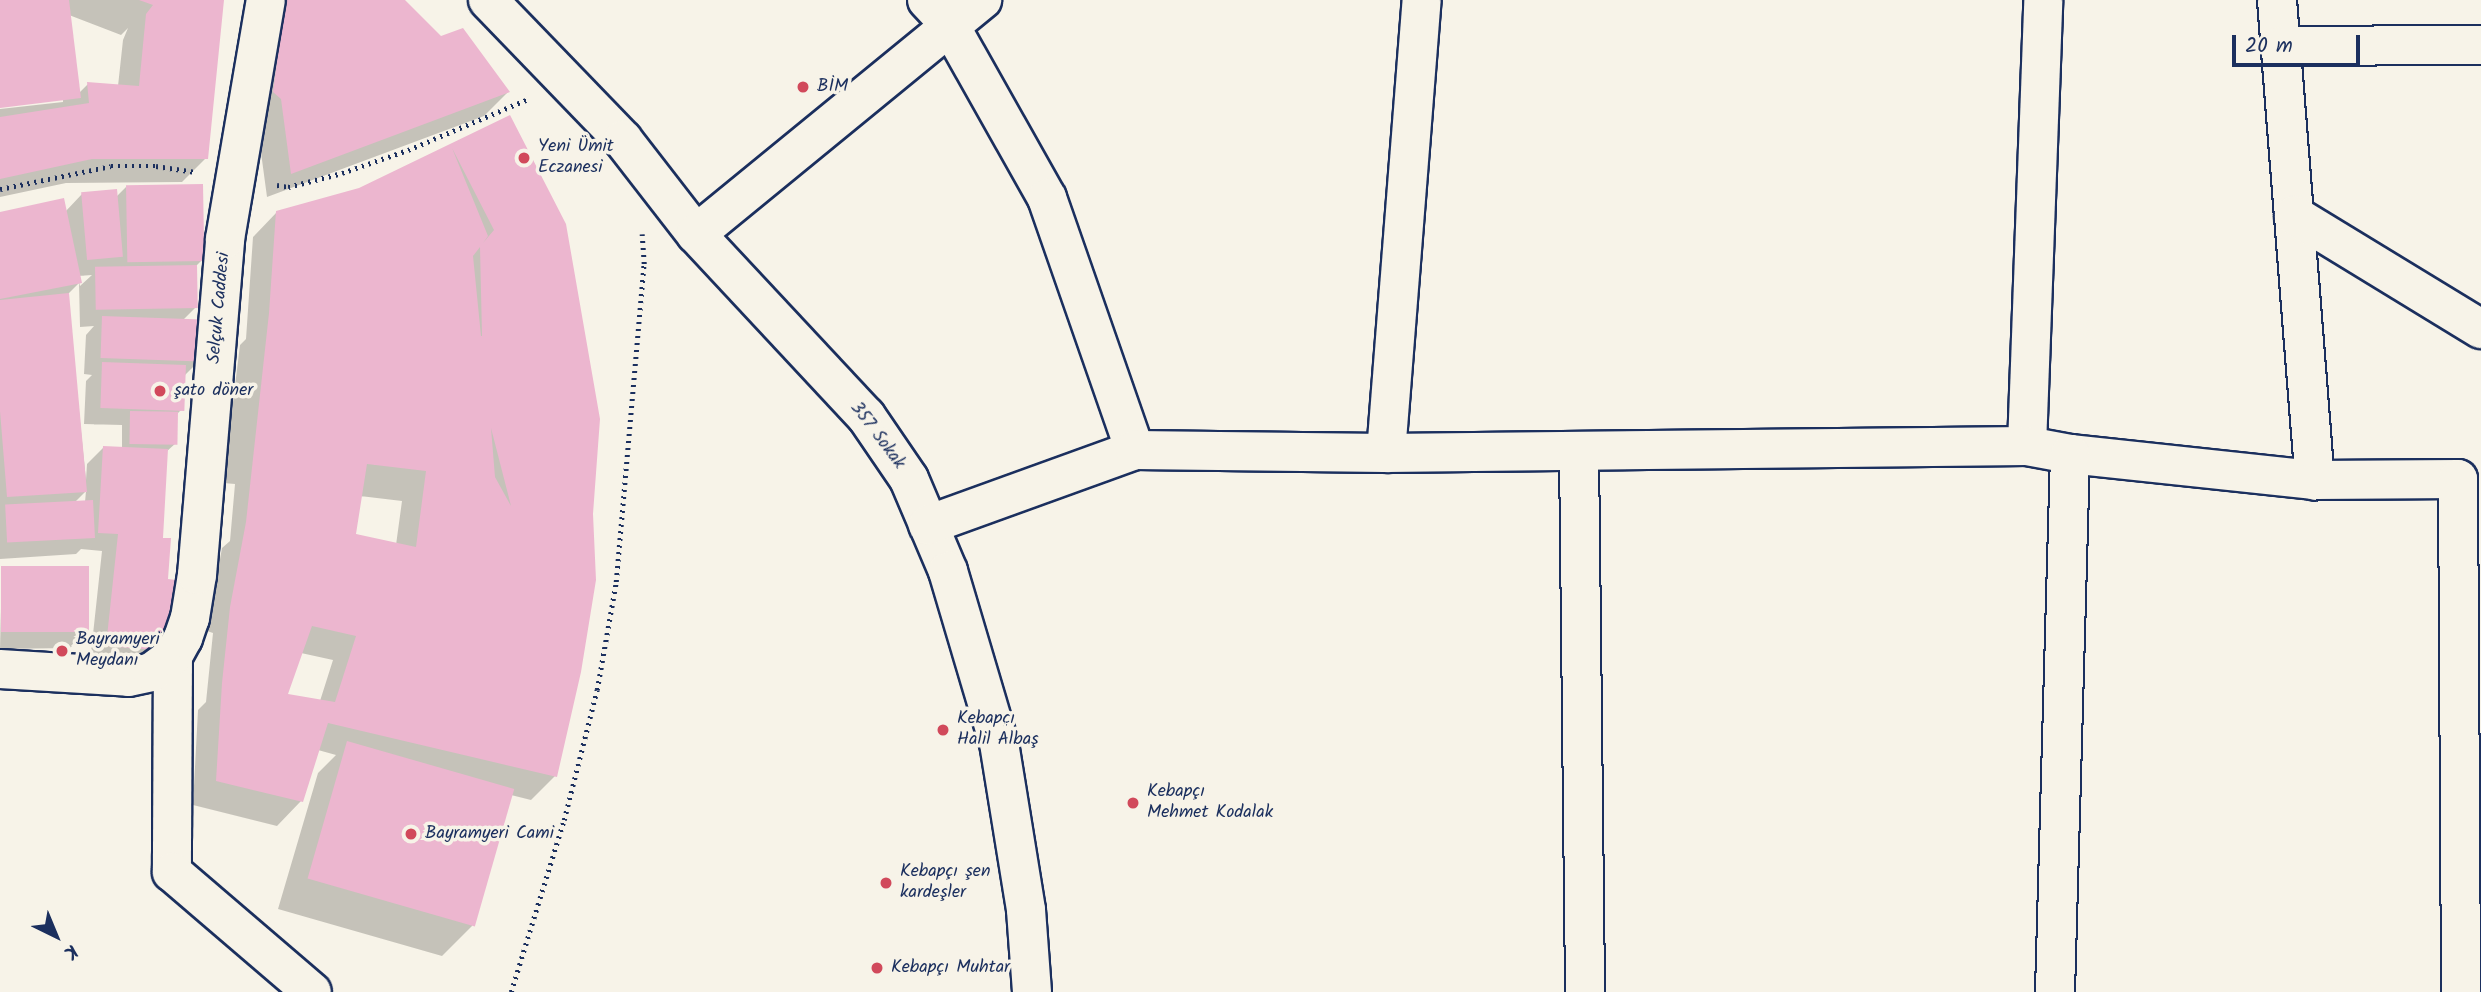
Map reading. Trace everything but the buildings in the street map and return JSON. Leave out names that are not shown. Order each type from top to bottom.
[{"type":"street","name":"Selçuk Caddesi","points":[[173,656],[190,618],[197,575],[226,239],[266,0]]},
{"type":"street","name":"357 Sokak","points":[[488,0],[623,140],[696,234],[866,416],[909,480],[948,571],[999,743],[1026,910],[1032,992]]},
{"type":"street","points":[[696,234],[938,12],[982,0]]},
{"type":"street","points":[[1386,453],[1422,0]]},
{"type":"street","points":[[2027,446],[2041,0]]},
{"type":"street","points":[[2277,0],[2315,480]]},
{"type":"street","points":[[938,12],[1048,198],[1135,450]]},
{"type":"street","points":[[2281,46],[2481,46]]},
{"type":"street","points":[[2294,215],[2481,329]]},
{"type":"street","points":[[928,525],[1135,450],[1386,453],[2027,446],[2070,454],[2315,480],[2470,481],[2461,992]]},
{"type":"street","points":[[1580,451],[1585,992]]},
{"type":"street","points":[[2055,992],[2070,454]]},
{"type":"street","points":[[0,668],[129,677],[152,672],[173,656]]},
{"type":"street","points":[[173,656],[172,872],[312,992]]},
{"type":"path","points":[[0,188],[111,166],[156,166],[288,187],[342,173],[496,113],[534,96],[563,78]]},
{"type":"path","points":[[511,992],[564,820],[597,690],[614,596],[644,264],[642,225]]},
{"type":"place","name":"BİM","points":[[803,87]]},
{"type":"place","name":"Yeni Ümit Eczanesi","points":[[524,158]]},
{"type":"place","name":"şato döner","points":[[160,391]]},
{"type":"place","name":"Bayramyeri Meydanı","points":[[62,651]]},
{"type":"place","name":"Kebapçı Halil Albaş","points":[[943,730]]},
{"type":"place","name":"Kebapçı Mehmet Kodalak","points":[[1133,803]]},
{"type":"place","name":"Bayramyeri Cami","points":[[411,834]]},
{"type":"place","name":"Kebapçı şen kardeşler","points":[[886,883]]},
{"type":"place","name":"Kebapçı Muhtar","points":[[877,968]]}]
